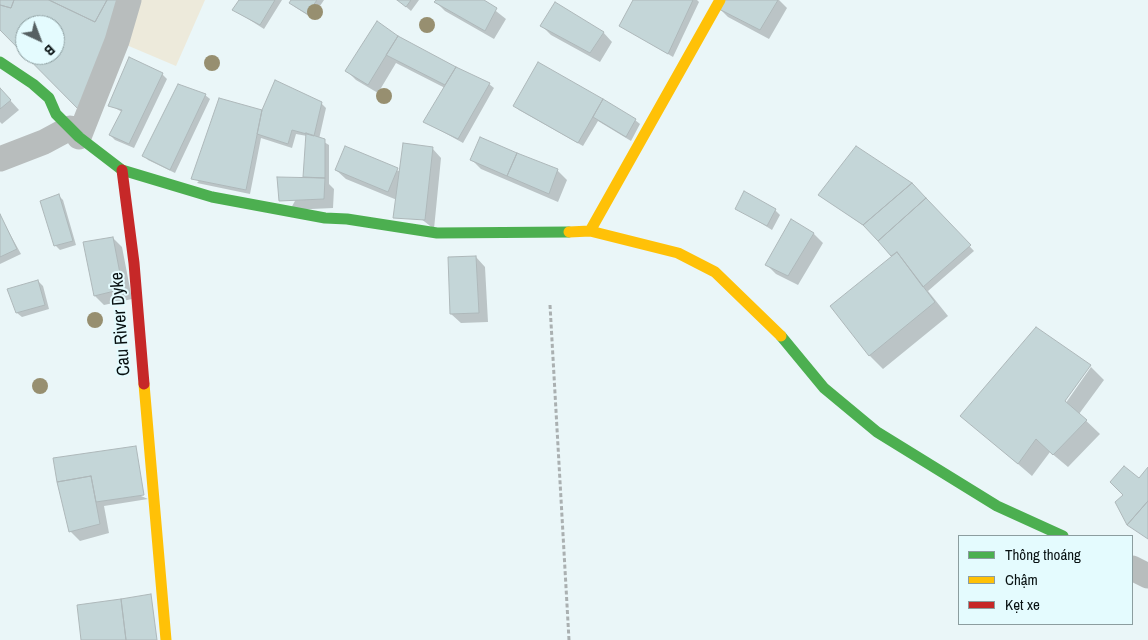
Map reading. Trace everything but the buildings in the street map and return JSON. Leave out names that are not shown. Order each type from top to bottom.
[{"type":"street","points":[[0,159],[75,132],[117,41],[129,0]]},
{"type":"street","points":[[590,231],[720,0]]},
{"type":"street","points":[[0,62],[33,84],[49,98],[56,114],[122,170],[212,197],[325,218],[347,219],[437,233],[534,234],[590,231],[678,253],[715,272],[786,341],[824,388],[877,432],[997,506],[1061,535]]},
{"type":"street","name":"Cau River Dyke","points":[[122,170],[134,264],[166,640]]},
{"type":"street","points":[[1133,568],[1148,576]]},
{"type":"path","points":[[550,305],[569,640]]},
{"type":"shaded area","points":[[129,0],[205,0],[176,66],[117,41]]},
{"type":"traffic: fast","points":[[0,62],[33,84],[49,98],[56,114],[79,137],[122,170],[212,197],[325,218],[347,219],[437,233],[569,232]]},
{"type":"traffic: fast","points":[[781,336],[824,388],[877,432],[997,506],[1061,535]]},
{"type":"traffic: slow","points":[[590,231],[720,0]]},
{"type":"traffic: slow","points":[[569,232],[590,231],[678,253],[715,272],[781,336]]},
{"type":"traffic: slow","points":[[144,384],[166,640]]},
{"type":"traffic: jam","points":[[122,170],[134,263],[144,384]]}]
